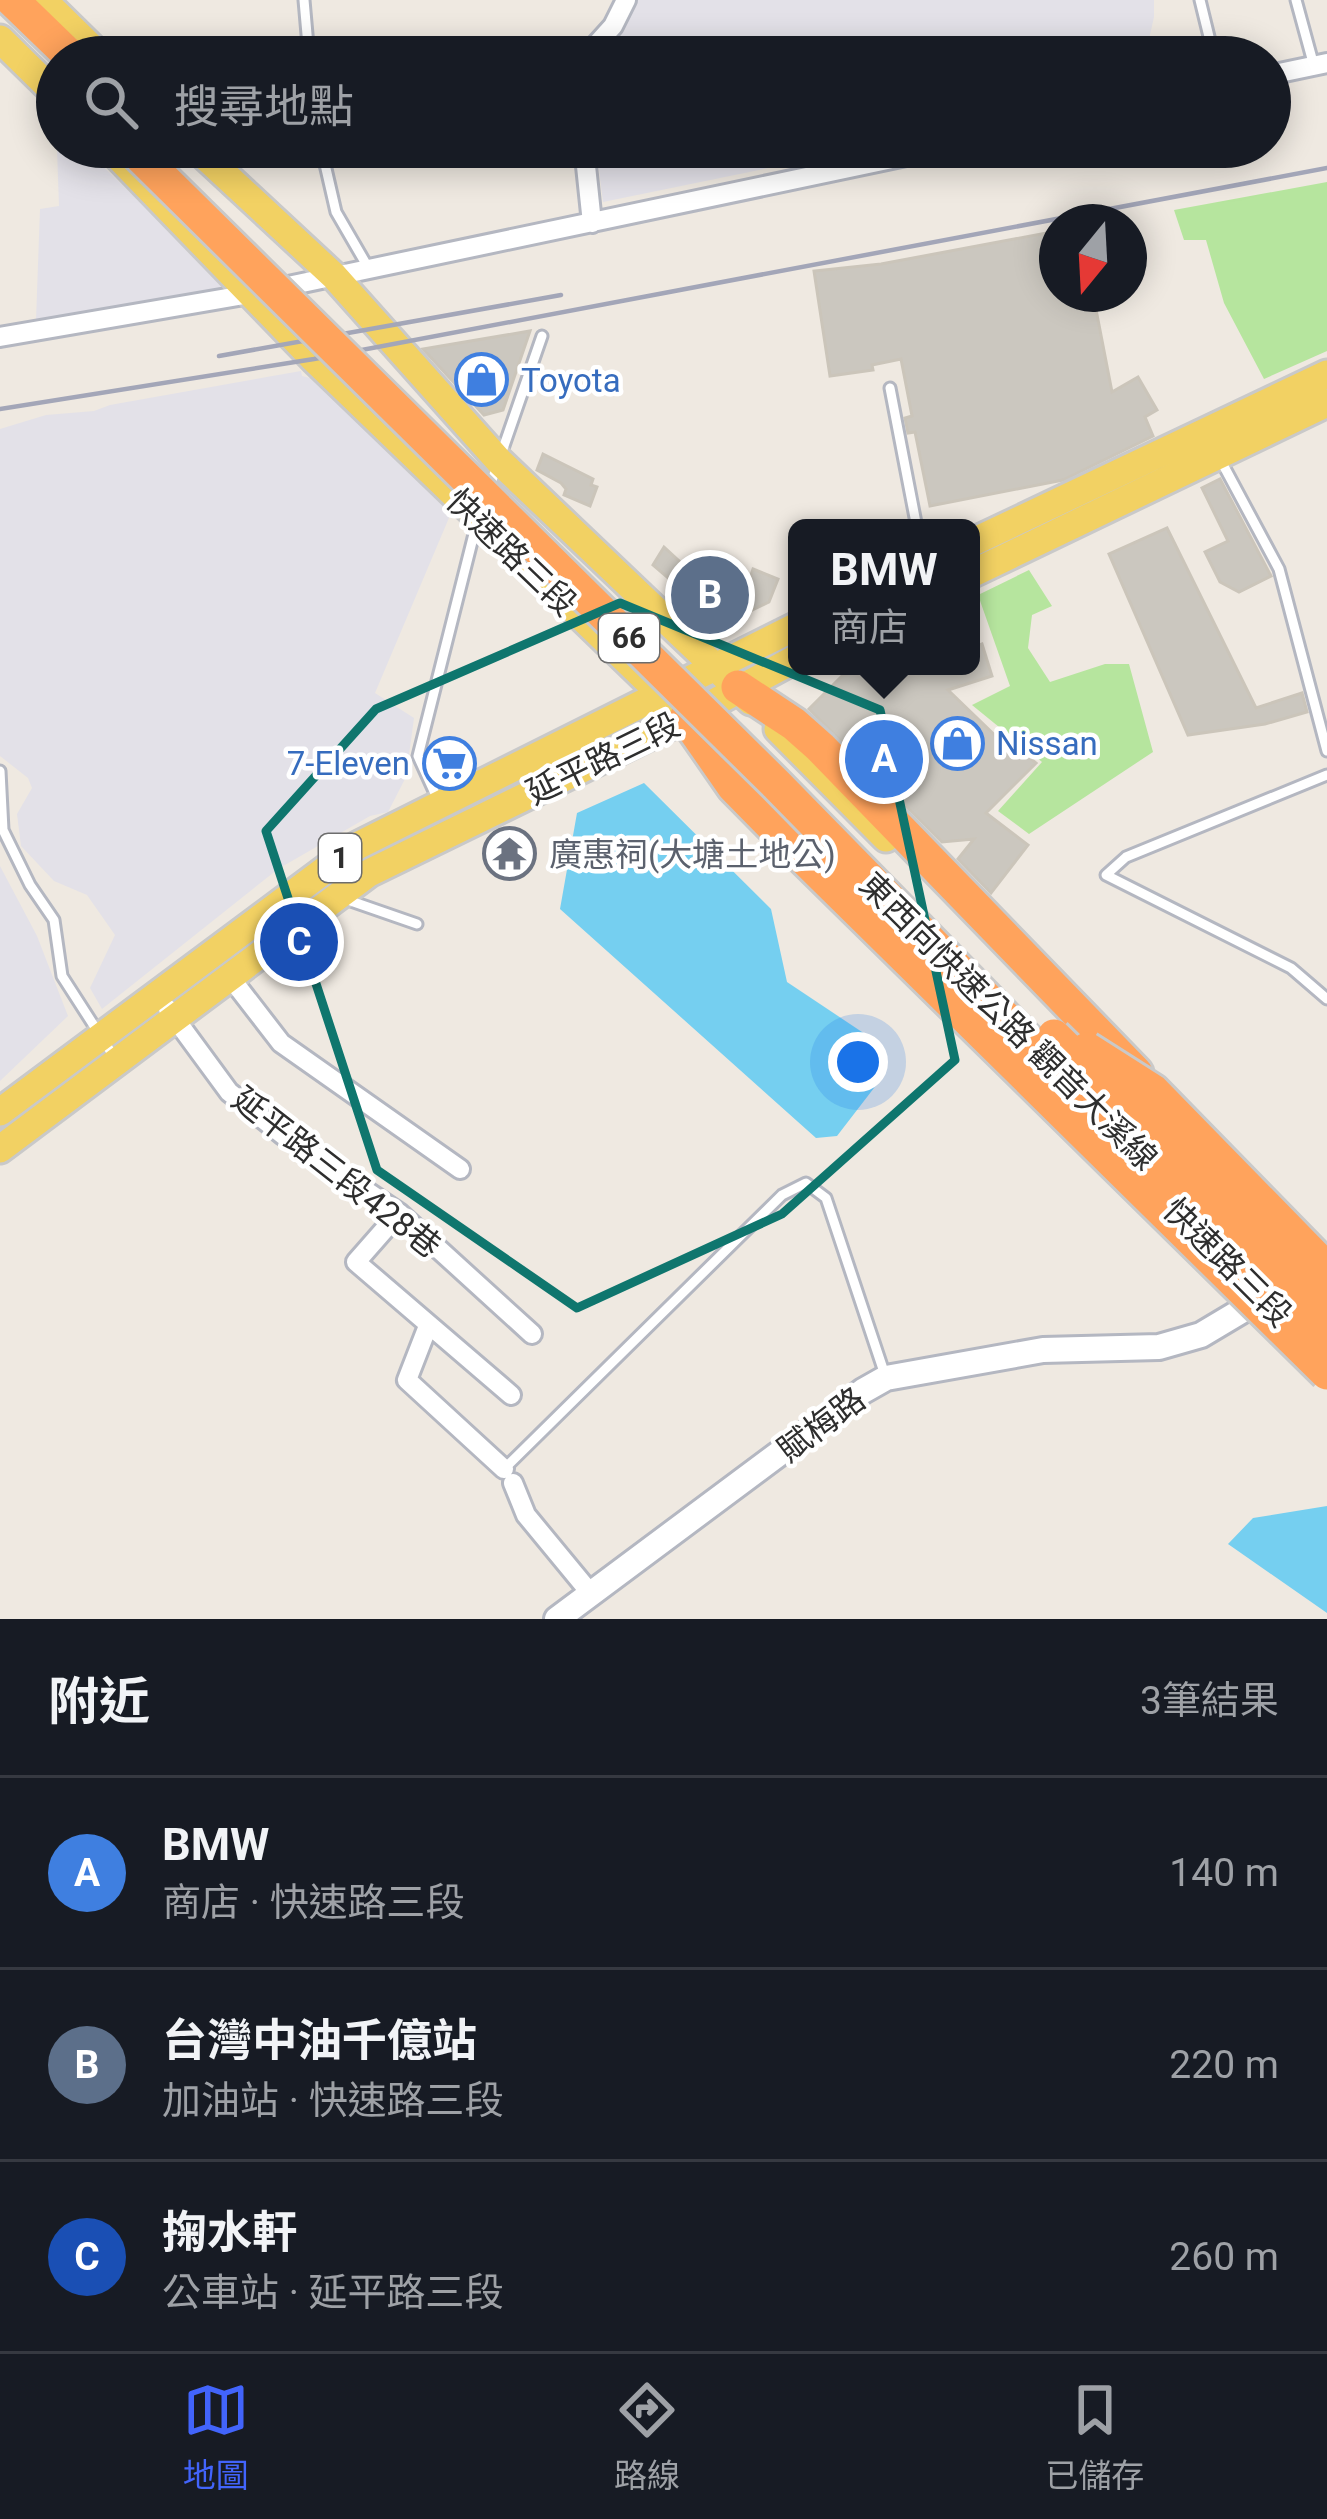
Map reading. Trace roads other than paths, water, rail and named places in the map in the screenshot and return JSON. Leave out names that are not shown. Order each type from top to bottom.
[{"type":"highway","points":[[12,0],[49,36]]},
{"type":"highway","points":[[0,19],[36,54]]},
{"type":"highway","name":"東西向快速公路 觀音大溪線","points":[[145,168],[760,769],[1120,1135],[1327,1334]]},
{"type":"highway","name":"東西向快速公路 觀音大溪線","points":[[183,168],[1327,1303]]},
{"type":"highway","points":[[727,676],[794,724],[863,790],[1153,1090],[1322,1254]]},
{"type":"highway","points":[[674,706],[734,788],[1327,1367]]},
{"type":"highway","points":[[1034,1016],[1153,1090]]},
{"type":"highway","points":[[1120,1135],[1327,1367]]},
{"type":"main road","points":[[43,0],[80,36]]},
{"type":"main road","points":[[0,39],[36,74]]},
{"type":"main road","name":"快速路三段","points":[[143,168],[250,294],[674,706],[1254,1303],[1327,1367]]},
{"type":"main road","name":"快速路三段","points":[[218,168],[334,276],[500,460],[1322,1254],[1327,1285]]},
{"type":"main road","points":[[980,539],[1327,374]]},
{"type":"main road","points":[[980,570],[1327,403]]},
{"type":"main road","points":[[1135,464],[1148,491]]},
{"type":"main road","name":"延平路三段","points":[[0,1149],[369,873],[458,829],[727,676],[788,632]]},
{"type":"main road","name":"延平路三段","points":[[727,676],[788,660]]},
{"type":"main road","name":"延平路三段","points":[[0,1112],[357,846],[674,706]]},
{"type":"street","points":[[601,36],[613,26],[626,0]]},
{"type":"street","points":[[1291,71],[1321,64]]},
{"type":"street","points":[[586,168],[592,223]]},
{"type":"street","points":[[0,337],[250,294],[850,168]]},
{"type":"street","points":[[553,591],[599,555]]},
{"type":"street","points":[[230,977],[281,1043],[460,1168]]},
{"type":"street","name":"延平路三段428巷","points":[[160,995],[229,1092],[398,1213],[532,1334]]},
{"type":"street","points":[[398,1213],[356,1262],[511,1395]]},
{"type":"street","name":"賦梅路","points":[[557,1619],[862,1391],[886,1378],[1042,1350],[1159,1347],[1201,1335],[1254,1303]]},
{"type":"street","name":"快速路三段","points":[[1254,1303],[1327,1388]]},
{"type":"street","points":[[428,1326],[407,1380],[509,1476],[526,1515],[592,1595]]},
{"type":"lane","points":[[304,0],[307,36]]},
{"type":"lane","points":[[1201,0],[1209,36]]},
{"type":"lane","points":[[1296,0],[1321,64]]},
{"type":"lane","points":[[327,168],[336,212],[369,268]]},
{"type":"lane","points":[[458,829],[418,756],[478,519],[542,336]]},
{"type":"lane","points":[[890,388],[915,519]]},
{"type":"lane","points":[[1219,457],[1279,569],[1327,751]]},
{"type":"lane","points":[[0,771],[3,830],[53,920],[62,976],[116,1060]]},
{"type":"lane","points":[[1327,775],[1126,857],[1106,875],[1291,968],[1327,999]]},
{"type":"lane","points":[[314,878],[337,897],[417,924]]},
{"type":"lane","points":[[509,1476],[782,1195],[806,1183],[826,1198],[886,1378]]},
{"type":"water","points":[[644,783],[771,909],[787,982],[865,1034],[884,1075],[837,1136],[816,1138],[560,909],[577,813]]},
{"type":"water","points":[[1327,1506],[1327,1613],[1228,1544],[1253,1518]]},
{"type":"railway","points":[[0,409],[314,359],[1327,168]]},
{"type":"railway","points":[[219,356],[561,295]]},
{"type":"place","name":"Toyota","points":[[482,380]]},
{"type":"place","name":"台灣中油千億站","points":[[710,595]]},
{"type":"place","name":"Nissan","points":[[957,743]]},
{"type":"place","name":"BMW","points":[[884,759]]},
{"type":"place","name":"7-Eleven","points":[[449,763]]},
{"type":"place","name":"廣惠祠(大塘土地公)","points":[[510,854]]},
{"type":"place","name":"掬水軒","points":[[299,942]]}]
